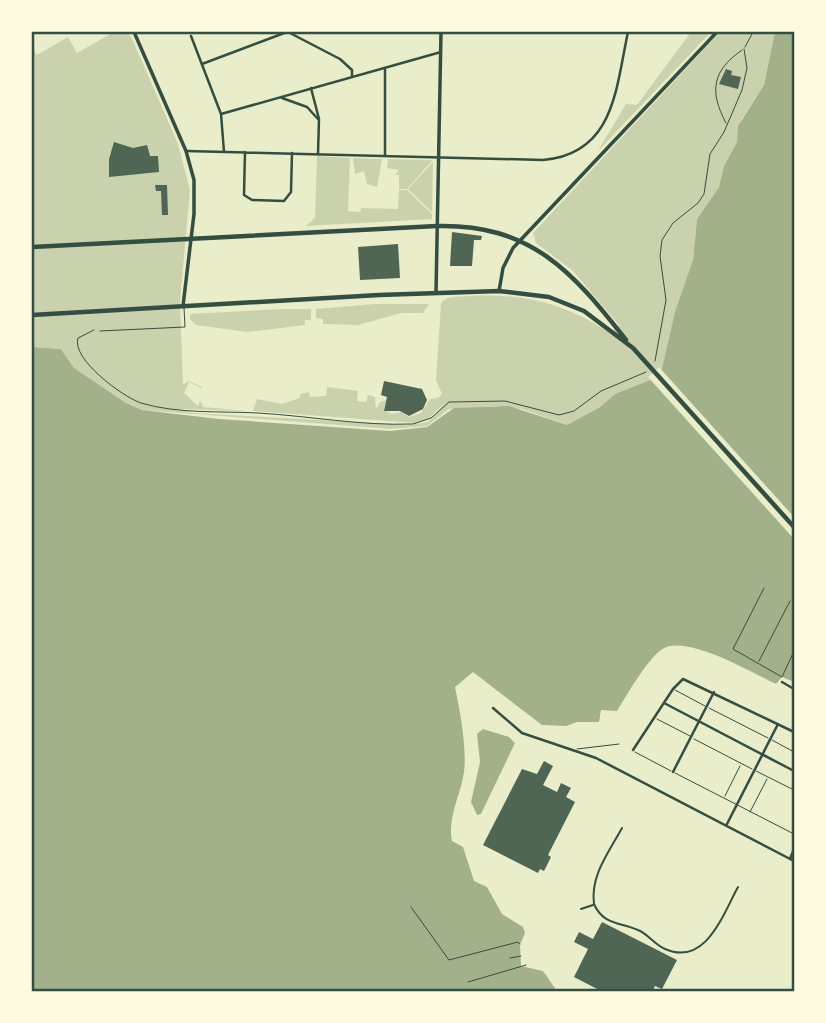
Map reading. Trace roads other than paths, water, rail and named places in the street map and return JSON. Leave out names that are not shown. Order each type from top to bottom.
[{"type":"main road","points":[[32,247],[437,226],[485,228],[521,239],[568,272],[794,527]]},
{"type":"main road","points":[[32,315],[499,291],[534,294],[571,305],[606,326],[633,348]]},
{"type":"street","points":[[134,32],[186,151],[195,191],[183,306]]},
{"type":"street","points":[[202,64],[288,32],[340,59],[352,71],[352,77]]},
{"type":"street","points":[[436,295],[441,32]]},
{"type":"street","points":[[186,151],[543,160],[563,157],[581,149],[601,129],[609,114],[628,32]]},
{"type":"street","points":[[499,291],[503,268],[521,239],[717,32]]},
{"type":"street","points":[[191,36],[221,114],[224,152]]},
{"type":"street","points":[[221,114],[441,52]]},
{"type":"street","points":[[384,156],[386,68]]},
{"type":"street","points":[[311,88],[319,119],[318,154]]},
{"type":"street","points":[[279,97],[307,107],[319,119]]},
{"type":"street","points":[[245,152],[246,198],[284,201],[288,198],[292,153]]},
{"type":"street","points":[[632,750],[673,689],[683,680],[714,692],[794,733]]},
{"type":"street","points":[[782,682],[794,689]]},
{"type":"street","points":[[673,772],[714,692]]},
{"type":"street","points":[[664,703],[794,771]]},
{"type":"street","points":[[493,708],[522,733],[577,749],[794,862]]},
{"type":"street","points":[[727,825],[778,724]]},
{"type":"street","points":[[622,828],[597,873],[594,904],[608,921],[639,930],[664,948],[687,951],[702,945],[712,935],[738,887]]},
{"type":"street","points":[[789,859],[794,849]]},
{"type":"street","points":[[581,909],[594,904]]},
{"type":"lane","points":[[100,331],[185,327],[183,306]]},
{"type":"lane","points":[[673,689],[794,752]]},
{"type":"lane","points":[[653,718],[794,790]]},
{"type":"lane","points":[[577,749],[620,744]]},
{"type":"lane","points":[[632,750],[794,834]]},
{"type":"lane","points":[[724,798],[742,763]]},
{"type":"lane","points":[[750,812],[768,777]]}]
